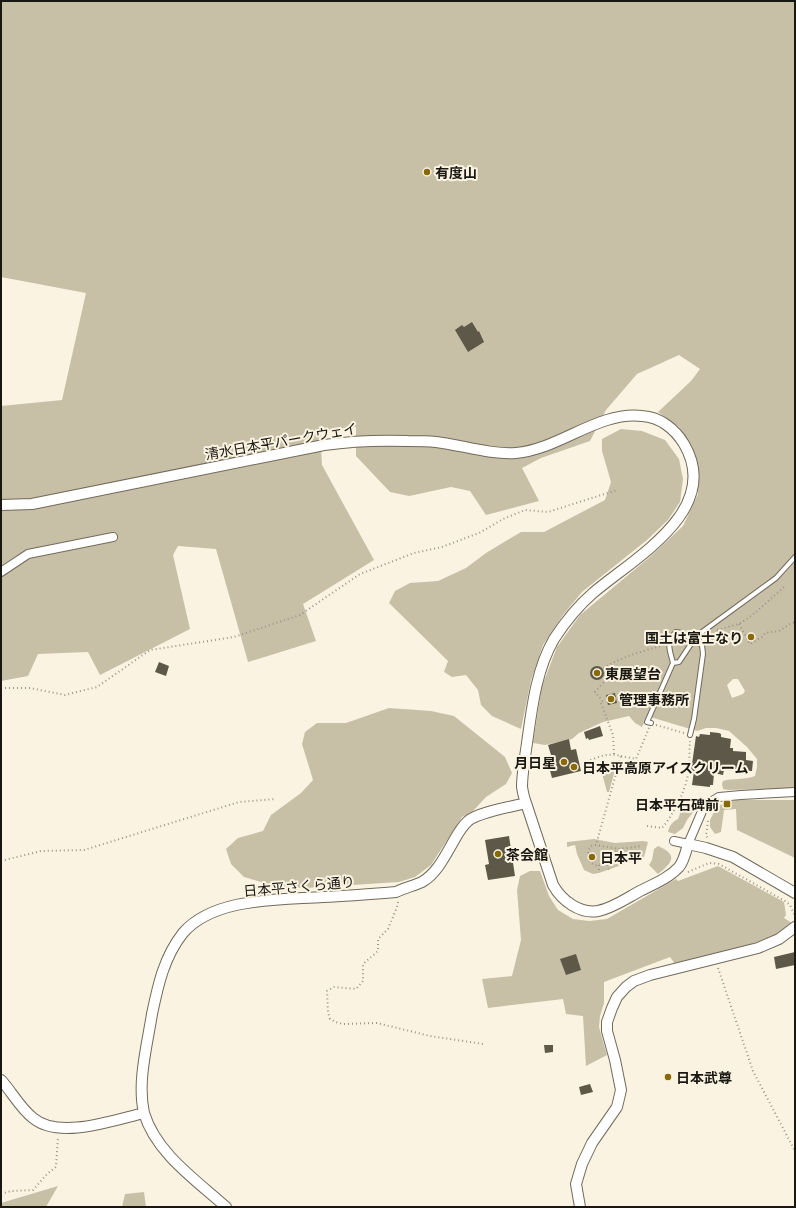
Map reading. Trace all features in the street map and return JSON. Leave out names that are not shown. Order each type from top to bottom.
[{"type":"street","name":"清水日本平パークウェイ","points":[[1,505],[32,504],[350,441],[374,440],[434,442],[504,453],[516,453],[548,446],[601,422],[618,417],[633,415],[644,416],[656,419],[666,424],[676,432],[688,451],[691,462],[693,478],[692,487],[685,508],[667,532],[649,549],[607,581],[585,601],[564,625],[548,651],[537,683],[532,713],[522,790],[526,803]]},
{"type":"street","points":[[1,572],[28,554],[113,537]]},
{"type":"street","points":[[526,803],[555,890],[565,901],[574,906],[586,910],[598,911],[609,908],[668,877],[681,865],[703,809],[709,803],[719,797],[795,792]]},
{"type":"street","name":"日本平さくら通り","points":[[226,1207],[168,1156],[150,1130],[142,1103],[143,1070],[158,985],[165,963],[184,932],[208,915],[234,906],[257,901],[398,891],[423,881],[432,874],[441,864],[458,834],[467,822],[477,816],[526,803]]},
{"type":"street","points":[[674,841],[706,848],[733,857],[795,893]]},
{"type":"street","points":[[580,1207],[576,1184],[582,1164],[592,1143],[617,1107],[620,1090],[615,1060],[607,1031],[607,1022],[617,997],[634,981],[650,975],[758,948],[779,939],[795,927]]},
{"type":"street","points":[[1,1080],[32,1118],[49,1127],[85,1127],[104,1124],[144,1113]]},
{"type":"lane","points":[[673,663],[679,662],[693,641],[702,632],[780,574],[795,558]]},
{"type":"lane","points":[[651,723],[647,722],[673,663],[669,644],[671,637],[676,632],[682,633],[693,641],[702,645]]},
{"type":"lane","points":[[690,735],[701,668],[702,645],[705,636]]},
{"type":"path","points":[[1,688],[30,688],[65,695],[97,687],[150,650],[234,637],[292,618],[300,615],[360,574],[414,553],[442,547],[479,534],[503,519],[525,510],[548,512],[616,490]]},
{"type":"path","points":[[705,636],[711,632],[739,624],[755,613],[784,587]]},
{"type":"path","points":[[739,624],[750,644],[762,637],[765,633],[779,631],[795,622]]},
{"type":"path","points":[[597,673],[631,655],[669,644]]},
{"type":"path","points":[[611,665],[610,674],[595,692],[603,702],[601,703],[613,735],[614,754]]},
{"type":"path","points":[[583,763],[606,754],[614,754],[636,759],[651,723],[690,735],[688,774],[685,788],[668,821],[662,828],[647,826]]},
{"type":"path","points":[[596,845],[621,756]]},
{"type":"path","points":[[1,861],[41,851],[84,850],[239,802],[276,799]]},
{"type":"path","points":[[711,816],[708,821],[706,836],[714,843]]},
{"type":"path","points":[[619,849],[606,861],[599,865],[593,864],[589,860],[588,851],[591,846],[596,845],[619,849],[642,846]]},
{"type":"path","points":[[617,852],[623,864]]},
{"type":"path","points":[[606,861],[609,870]]},
{"type":"path","points":[[683,875],[709,863],[720,864],[785,901],[790,905],[794,914]]},
{"type":"path","points":[[599,865],[599,873]]},
{"type":"path","points":[[398,891],[397,907],[388,929],[378,939],[378,951],[363,964],[363,981],[356,989],[334,987],[327,991],[328,1012],[330,1019],[344,1024],[377,1024],[430,1036],[483,1044]]},
{"type":"path","points":[[715,959],[753,1071],[795,1151]]},
{"type":"path","points":[[1,1194],[11,1191],[33,1190],[47,1174],[56,1167],[59,1128]]},
{"type":"shaded area","points":[[1,1],[795,1],[795,788],[723,789],[723,781],[755,776],[757,759],[747,747],[729,731],[716,728],[706,728],[697,731],[647,716],[642,727],[635,723],[629,716],[603,722],[579,733],[572,739],[545,745],[533,743],[542,686],[557,647],[580,615],[651,556],[683,526],[698,494],[696,474],[689,443],[679,427],[658,412],[691,381],[700,369],[679,355],[637,374],[606,410],[590,441],[541,458],[522,468],[539,501],[486,515],[470,491],[451,487],[409,496],[390,492],[356,456],[356,427],[320,431],[322,465],[374,560],[303,604],[316,641],[248,662],[216,549],[178,546],[173,555],[190,629],[100,675],[88,652],[38,654],[28,676],[1,681],[1,406],[62,400],[86,293],[1,277]],"holes":[[[733,679],[738,679],[745,691],[743,694],[732,698],[727,685]]]},
{"type":"shaded area","points":[[621,429],[642,431],[665,440],[679,459],[683,479],[680,502],[668,520],[647,540],[582,592],[563,615],[543,645],[531,680],[521,729],[492,716],[481,705],[478,690],[466,675],[452,677],[444,672],[448,661],[389,603],[395,591],[410,583],[438,581],[466,568],[486,553],[521,532],[544,532],[605,500],[611,482],[602,451],[602,439]]},
{"type":"shaded area","points":[[389,708],[431,711],[454,716],[505,757],[512,773],[506,784],[486,797],[473,811],[462,817],[431,865],[415,877],[399,882],[306,888],[278,887],[244,877],[231,864],[226,849],[238,838],[263,831],[271,815],[301,793],[313,780],[302,744],[305,732],[317,723],[346,723]]},
{"type":"shaded area","points":[[617,763],[609,792],[607,792],[601,770]]},
{"type":"shaded area","points":[[685,797],[705,801],[694,811],[683,828],[675,834],[668,832],[674,821],[678,819],[680,814],[678,808],[682,798]]},
{"type":"shaded area","points":[[736,800],[795,800],[795,858],[737,830],[736,809],[724,810],[721,832],[715,834],[710,827],[710,820],[714,812],[720,805]]},
{"type":"shaded area","points":[[594,839],[615,843],[648,842],[644,857],[593,874],[584,870],[575,845],[567,847],[567,842]]},
{"type":"shaded area","points":[[658,846],[665,849],[669,853],[671,859],[670,863],[658,874],[649,865],[652,860],[654,849]]},
{"type":"shaded area","points":[[718,866],[784,902],[786,915],[784,918],[792,923],[771,937],[755,943],[675,964],[670,957],[604,982],[604,1003],[600,1016],[599,1027],[607,1055],[586,1066],[583,1016],[566,1014],[563,999],[488,1008],[482,979],[512,976],[521,940],[517,890],[520,876],[530,871],[540,871],[549,896],[558,910],[573,919],[589,921],[607,919],[676,879],[678,881]]},
{"type":"shaded area","points":[[58,1186],[46,1207],[1,1207],[1,1203]]},
{"type":"shaded area","points":[[144,1192],[146,1207],[122,1207],[125,1194]]},
{"type":"building","points":[[472,322],[478,332],[479,331],[484,342],[468,352],[455,330],[462,325],[464,327]]},
{"type":"building","points":[[159,662],[169,666],[166,676],[155,672]]},
{"type":"building","points":[[594,666],[600,666],[604,670],[604,676],[600,680],[594,680],[590,676],[590,670]]},
{"type":"building","name":"管理事務所","points":[[615,693],[617,703],[608,705],[606,695]]},
{"type":"building","points":[[600,726],[603,736],[589,740],[588,738],[586,739],[584,732]]},
{"type":"building","points":[[710,732],[719,733],[721,734],[721,737],[731,739],[730,748],[733,748],[733,751],[746,752],[746,760],[753,761],[752,771],[724,770],[723,775],[714,773],[713,785],[710,785],[710,787],[692,785],[694,771],[691,771],[696,736],[699,737],[700,734],[710,735]]},
{"type":"building","points":[[569,739],[571,750],[576,749],[581,771],[552,778],[546,756],[551,755],[548,745]]},
{"type":"building","name":"茶会館","points":[[509,836],[515,876],[488,880],[485,865],[489,864],[485,840]]},
{"type":"building","points":[[795,952],[795,965],[776,969],[774,957]]},
{"type":"building","points":[[576,954],[581,970],[566,975],[560,959]]},
{"type":"building","points":[[544,1045],[553,1045],[553,1052],[545,1053]]},
{"type":"building","points":[[590,1084],[593,1092],[581,1095],[579,1087]]},
{"type":"place","name":"有度山","points":[[427,172]]},
{"type":"place","name":"国土は富士なり","points":[[751,637]]},
{"type":"place","name":"東展望台","points":[[597,673]]},
{"type":"place","name":"管理事務所","points":[[611,699]]},
{"type":"place","name":"月日星","points":[[564,762]]},
{"type":"place","name":"日本平高原アイスクリーム","points":[[574,767]]},
{"type":"place","name":"日本平石碑前","points":[[727,804]]},
{"type":"place","name":"茶会館","points":[[498,854]]},
{"type":"place","name":"日本平","points":[[592,857]]},
{"type":"place","name":"日本武尊","points":[[668,1077]]}]
